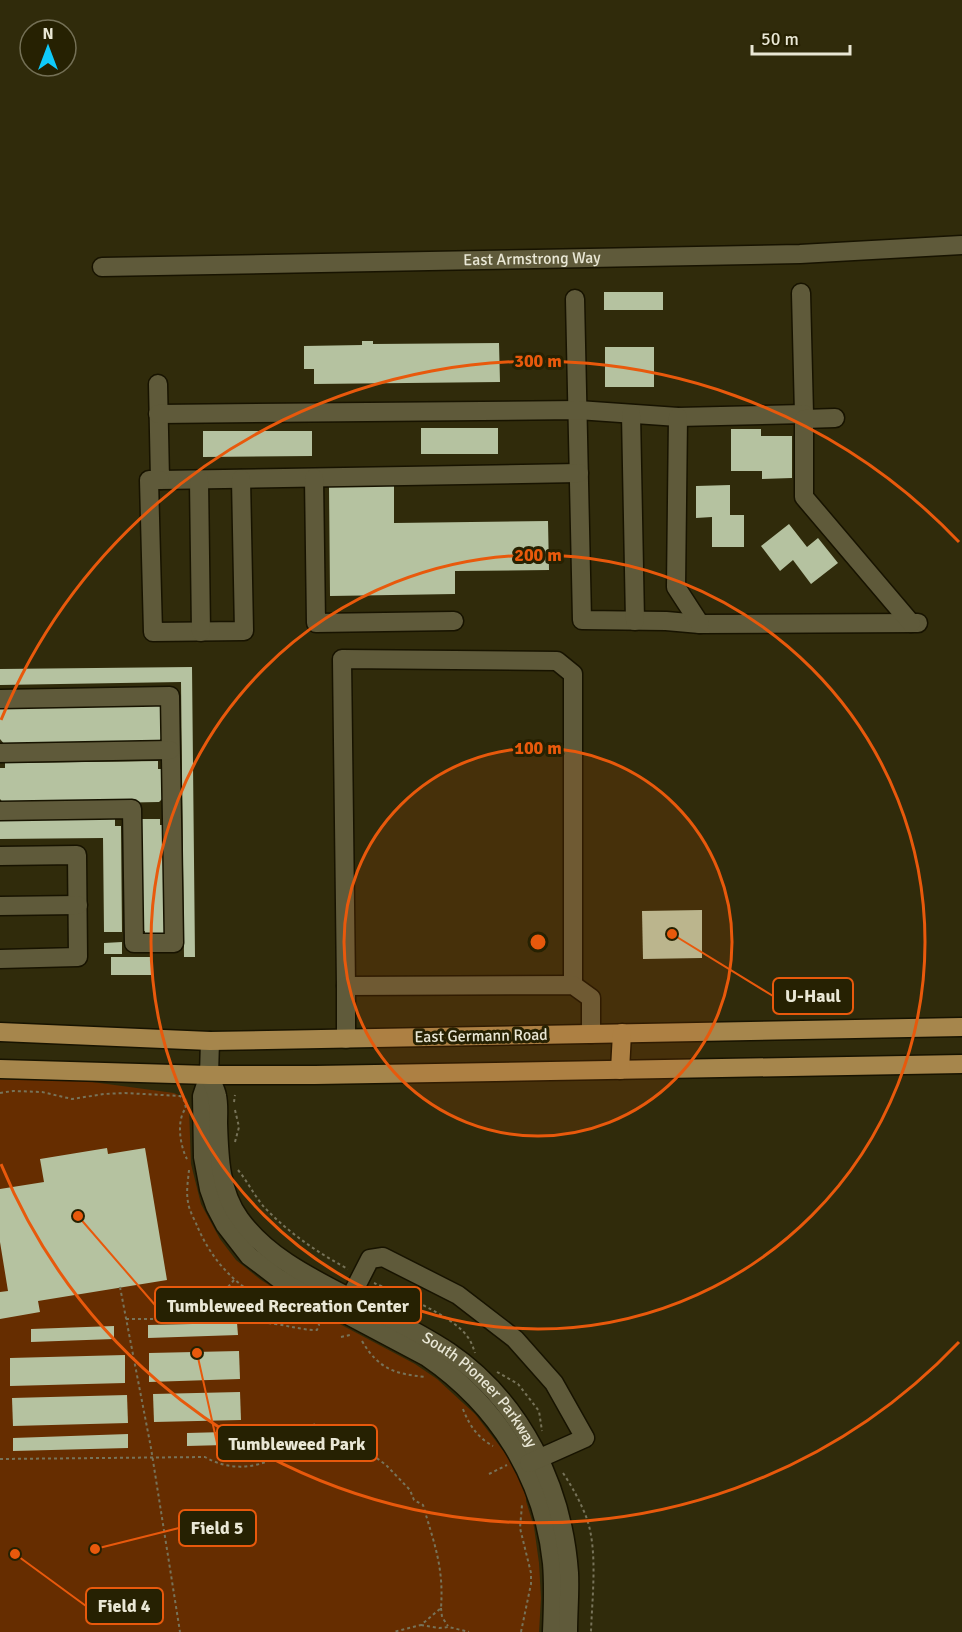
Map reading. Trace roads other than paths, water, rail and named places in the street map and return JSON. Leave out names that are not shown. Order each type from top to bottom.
[{"type":"main road","name":"East Germann Road","points":[[0,1032],[210,1041],[962,1027]]},
{"type":"main road","points":[[620,1070],[622,1033]]},
{"type":"main road","points":[[0,1069],[208,1075],[315,1075],[962,1064]]},
{"type":"street","name":"East Armstrong Way","points":[[102,267],[800,254],[962,245]]},
{"type":"street","points":[[574,299],[582,620],[700,624],[914,623],[804,497],[801,293]]},
{"type":"street","points":[[158,384],[160,480]]},
{"type":"street","points":[[158,414],[578,410],[678,417],[836,418]]},
{"type":"street","points":[[631,414],[635,621]]},
{"type":"street","points":[[678,417],[676,587],[700,624]]},
{"type":"street","points":[[241,479],[244,631],[153,632],[149,480],[579,473]]},
{"type":"street","points":[[314,478],[316,623],[454,621]]},
{"type":"street","points":[[199,480],[201,632]]},
{"type":"street","points":[[345,1039],[342,659],[557,661],[573,674],[573,985]]},
{"type":"street","points":[[0,699],[170,696],[175,950],[134,944],[132,809],[0,811]]},
{"type":"street","points":[[0,753],[170,750]]},
{"type":"street","points":[[0,856],[77,855],[78,905],[78,957],[0,959]]},
{"type":"street","points":[[0,906],[78,905]]},
{"type":"street","points":[[346,986],[573,985],[591,998],[591,1034]]},
{"type":"street","name":"South Pioneer Parkway","points":[[210,1041],[208,1075],[202,1096],[203,1158],[209,1189],[225,1225],[249,1256],[263,1268],[346,1305],[427,1357],[459,1380],[478,1399],[556,1502],[564,1531],[569,1575],[568,1632]]},
{"type":"street","points":[[346,1305],[370,1259],[383,1257],[458,1294],[515,1339],[555,1383],[585,1438],[524,1460]]},
{"type":"street","name":"South Pioneer Parkway","points":[[524,1460],[543,1512],[549,1541],[553,1589],[552,1632]]},
{"type":"place","name":"U-Haul","points":[[672,934]]},
{"type":"place","name":"Tumbleweed Recreation Center","points":[[78,1216]]},
{"type":"place","name":"Tumbleweed Park","points":[[197,1353]]},
{"type":"place","name":"Field 5","points":[[95,1549]]},
{"type":"place","name":"Field 4","points":[[15,1554]]}]
